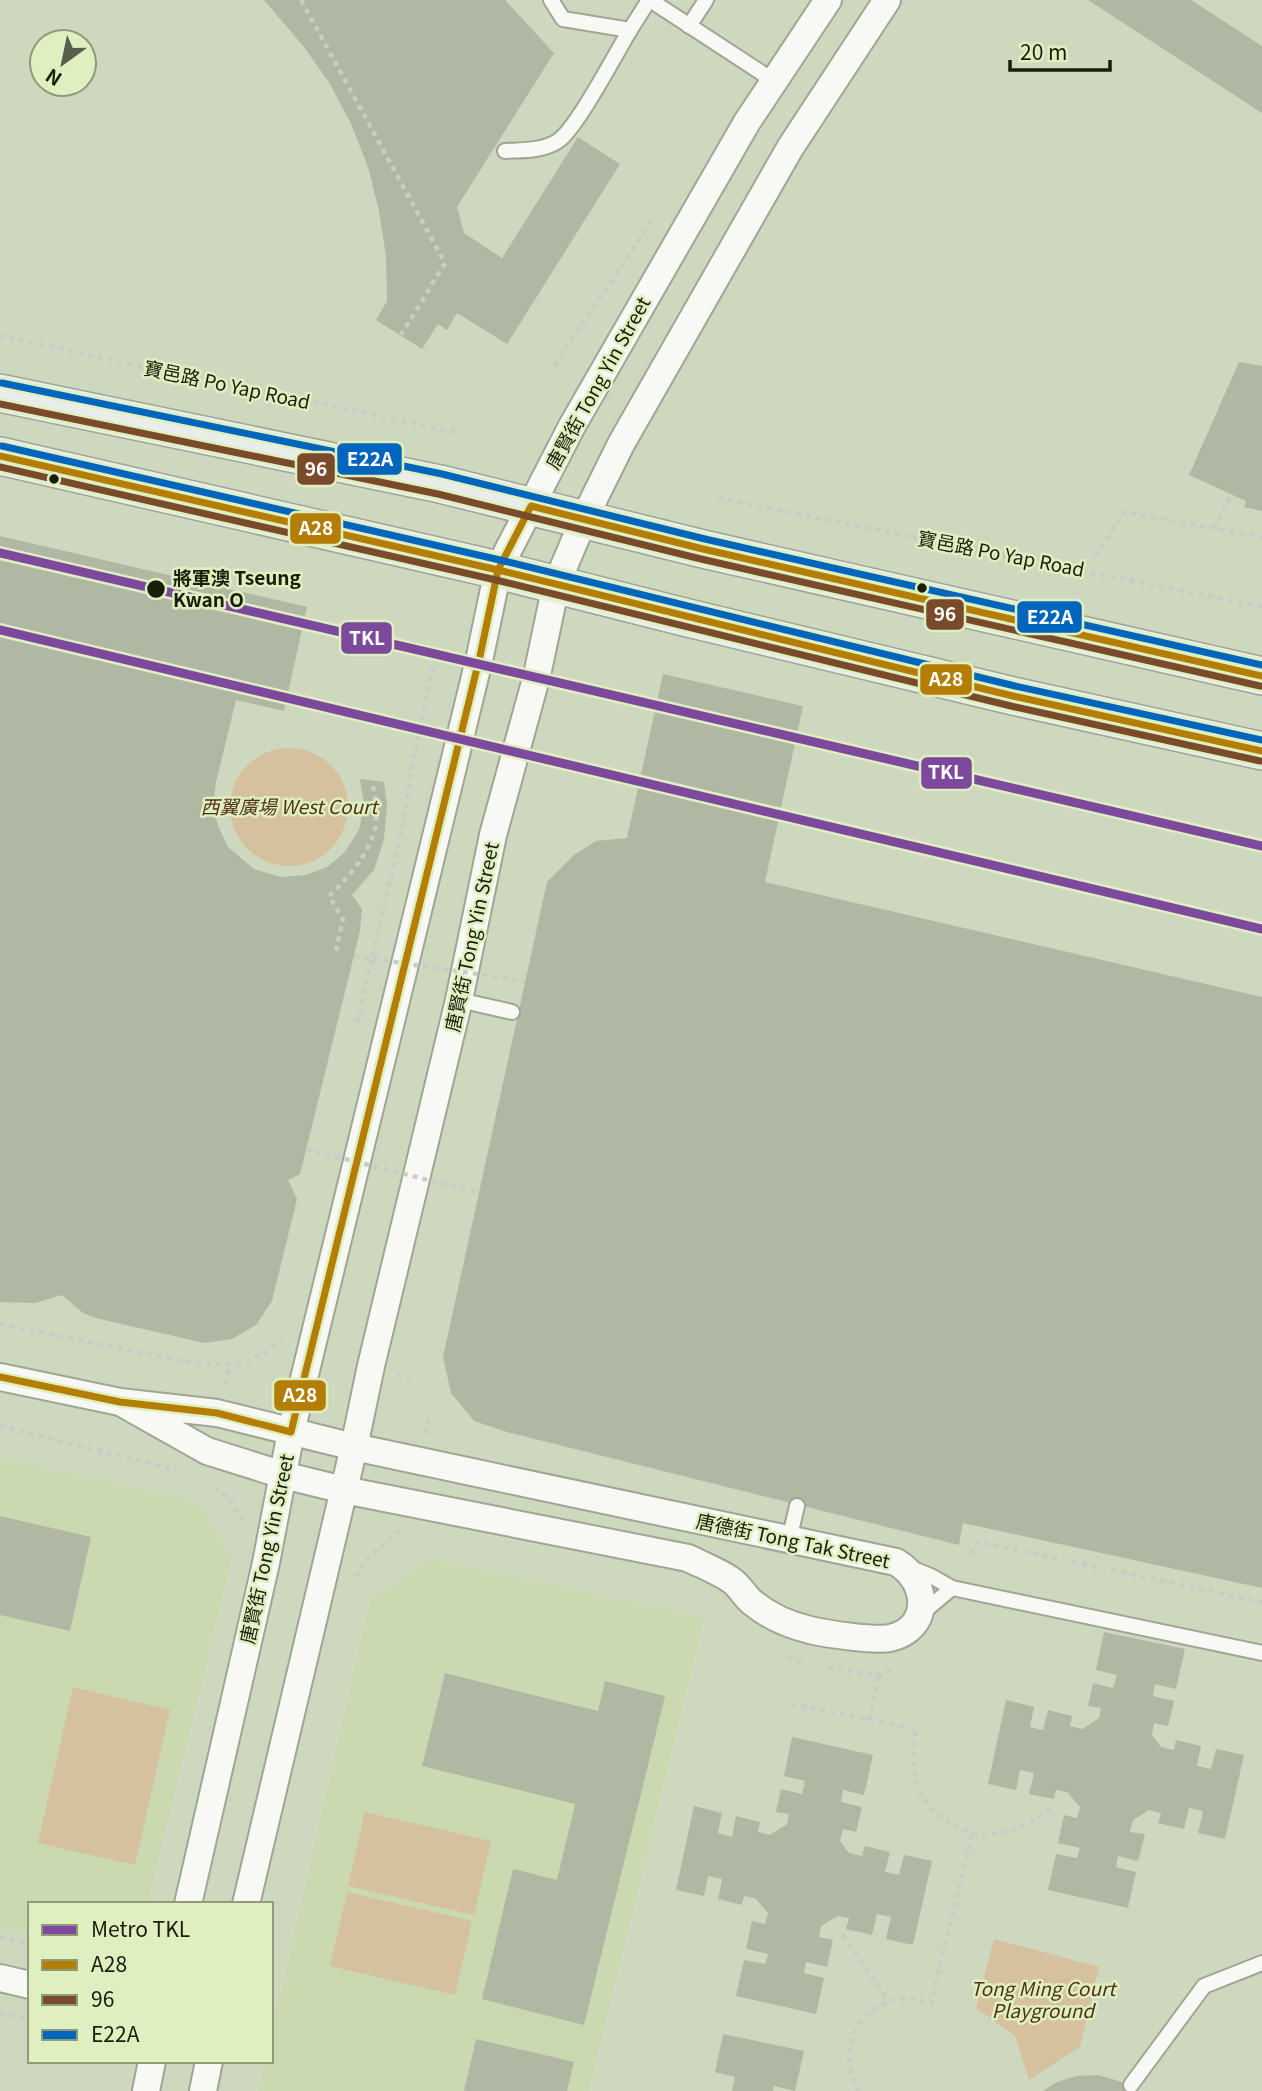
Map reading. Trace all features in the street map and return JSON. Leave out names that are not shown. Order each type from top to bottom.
[{"type":"main road","points":[[0,393],[440,484],[703,549],[1262,676]]},
{"type":"main road","points":[[0,456],[498,570],[1013,696],[1262,751]]},
{"type":"street","name":"唐賢街 Tong Yin Street","points":[[188,1902],[266,1563],[291,1432],[480,656],[498,570],[572,426],[747,122],[828,0]]},
{"type":"street","name":"唐賢街 Tong Yin Street","points":[[246,1902],[459,1000],[493,835],[537,675],[556,585],[584,519],[621,444],[789,148],[887,0]]},
{"type":"street","name":"唐德街 Tong Tak Street","points":[[0,1377],[120,1402],[217,1413],[354,1447],[896,1562],[919,1584],[921,1607],[910,1628],[888,1639],[813,1631],[782,1622],[751,1602],[733,1581],[688,1558],[344,1490],[283,1475],[207,1451],[120,1402]]},
{"type":"street","points":[[0,1978],[28,1984]]},
{"type":"street","points":[[146,2091],[152,2063]]},
{"type":"street","points":[[203,2091],[209,2063]]},
{"type":"lane","points":[[551,0],[563,19],[629,30]]},
{"type":"lane","points":[[505,151],[534,150],[559,141],[578,116],[649,0],[774,81]]},
{"type":"lane","points":[[689,26],[706,0]]},
{"type":"lane","points":[[459,1000],[512,1012]]},
{"type":"lane","points":[[789,1540],[797,1506]]},
{"type":"lane","points":[[896,1562],[952,1588],[1262,1653]]},
{"type":"lane","points":[[917,1618],[952,1588]]},
{"type":"lane","points":[[1131,2085],[1204,1986],[1262,1963]]},
{"type":"path","points":[[301,0],[445,263],[401,335]]},
{"type":"path","name":"寶邑路 Po Yap Road","points":[[0,336],[455,432]]},
{"type":"path","points":[[1215,529],[1231,494]]},
{"type":"path","name":"寶邑路 Po Yap Road","points":[[718,498],[1262,607]]},
{"type":"path","points":[[1095,556],[1124,512],[1262,537]]},
{"type":"path","points":[[355,1030],[402,830],[436,641]]},
{"type":"path","points":[[336,951],[343,919],[329,896],[354,870],[367,848],[376,824],[373,786]]},
{"type":"path","points":[[354,956],[526,981]]},
{"type":"path","points":[[306,1149],[479,1193]]},
{"type":"path","points":[[323,1164],[327,1150]]},
{"type":"path","points":[[0,1324],[186,1362],[230,1364],[250,1360],[269,1351],[282,1337]]},
{"type":"path","points":[[0,1426],[187,1472]]},
{"type":"path","points":[[210,1483],[228,1497],[248,1528]]},
{"type":"path","points":[[352,1586],[365,1560],[400,1531],[413,1528]]},
{"type":"path","points":[[971,1554],[978,1542],[1262,1602]]},
{"type":"path","points":[[869,1720],[879,1676]]},
{"type":"path","points":[[791,1704],[916,1729],[913,1758],[915,1782],[927,1804],[944,1822],[972,1834],[992,1836],[1010,1832],[1055,1807]]},
{"type":"path","points":[[859,2091],[850,2071],[848,2057],[850,2042],[864,2018],[888,2001],[911,1998],[931,2003],[972,1834]]},
{"type":"path","points":[[843,1935],[888,2001]]},
{"type":"path","points":[[0,1937],[28,1944]]},
{"type":"path","points":[[0,2013],[28,2020]]},
{"type":"shaded area","points":[[0,1458],[198,1502],[232,1557],[148,1902],[28,1902],[28,1934],[0,1928]]},
{"type":"shaded area","points":[[429,1559],[704,1617],[589,2091],[258,2091],[265,2063],[273,2063],[273,2026],[284,1981],[387,2004],[284,1979],[370,1601]]},
{"type":"green space","name":"西翼廣場 West Court","points":[[289,748],[311,753],[331,765],[343,785],[348,807],[343,829],[331,849],[311,861],[289,866],[267,861],[247,849],[235,829],[230,807],[235,785],[247,765],[267,753]]},
{"type":"green space","points":[[73,1687],[170,1710],[135,1865],[38,1843]]},
{"type":"green space","points":[[365,1812],[491,1841],[474,1915],[348,1886]]},
{"type":"green space","points":[[347,1892],[472,1921],[455,1995],[330,1966]]},
{"type":"green space","name":"Tong Ming Court Playground","points":[[994,1939],[1099,1967],[1080,2047],[1029,2080],[1015,2036],[976,2008]]},
{"type":"building","points":[[264,0],[505,0],[554,53],[457,207],[464,233],[502,258],[578,137],[620,164],[507,344],[457,313],[447,330],[438,324],[422,349],[376,320],[387,301],[386,256],[368,167],[351,124],[330,84],[304,47]]},
{"type":"building","points":[[1088,0],[1191,0],[1262,46],[1262,113]]},
{"type":"building","points":[[1239,362],[1262,366],[1262,511],[1244,507],[1246,501],[1189,475]]},
{"type":"building","points":[[0,536],[307,607],[284,711],[236,700],[216,782],[213,806],[218,826],[228,847],[254,869],[281,877],[306,875],[327,867],[344,853],[359,830],[364,805],[360,779],[384,782],[387,805],[384,839],[374,870],[352,895],[362,909],[360,931],[300,1174],[288,1180],[297,1199],[272,1301],[256,1325],[232,1339],[204,1343],[96,1318],[83,1313],[62,1295],[35,1303],[0,1302]]},
{"type":"building","points":[[663,674],[803,706],[765,882],[1262,997],[1262,1588],[963,1523],[959,1545],[507,1432],[474,1421],[451,1393],[443,1357],[547,882],[574,855],[596,841],[627,838]]},
{"type":"building","points":[[0,1516],[91,1537],[70,1631],[0,1615]]},
{"type":"building","points":[[1104,1632],[1185,1649],[1176,1689],[1155,1684],[1153,1696],[1174,1701],[1168,1726],[1154,1723],[1152,1735],[1161,1747],[1174,1750],[1176,1740],[1201,1746],[1197,1766],[1211,1769],[1216,1749],[1244,1755],[1225,1839],[1198,1833],[1203,1811],[1189,1808],[1184,1829],[1158,1823],[1161,1813],[1149,1810],[1133,1820],[1130,1832],[1145,1834],[1138,1861],[1118,1856],[1116,1867],[1136,1872],[1128,1908],[1048,1890],[1056,1854],[1077,1858],[1080,1848],[1058,1843],[1064,1815],[1077,1818],[1080,1807],[1067,1792],[1056,1790],[1054,1799],[1029,1794],[1034,1773],[1020,1770],[1016,1790],[988,1784],[1006,1700],[1034,1707],[1030,1727],[1043,1730],[1048,1710],[1072,1716],[1070,1726],[1082,1729],[1099,1718],[1101,1708],[1088,1706],[1093,1683],[1113,1688],[1117,1675],[1096,1670]]},
{"type":"building","points":[[445,1673],[598,1711],[605,1681],[665,1696],[584,2025],[482,1999],[513,1869],[557,1880],[575,1804],[422,1766]]},
{"type":"building","points":[[792,1737],[873,1755],[864,1795],[843,1790],[841,1802],[862,1807],[856,1832],[843,1829],[840,1841],[849,1853],[862,1856],[865,1846],[890,1852],[885,1872],[899,1875],[904,1855],[932,1861],[913,1945],[886,1939],[891,1917],[877,1914],[872,1935],[846,1929],[849,1918],[838,1916],[821,1926],[819,1937],[833,1940],[827,1967],[806,1962],[804,1973],[824,1978],[816,2014],[736,1996],[744,1960],[765,1964],[768,1954],[746,1949],[752,1921],[765,1924],[768,1913],[755,1898],[744,1896],[742,1905],[718,1899],[722,1879],[708,1876],[704,1896],[676,1890],[694,1806],[722,1813],[718,1833],[732,1837],[736,1816],[760,1822],[758,1832],[770,1835],[787,1824],[789,1814],[776,1812],[781,1789],[802,1794],[805,1781],[784,1776]]},
{"type":"building","points":[[723,2034],[804,2051],[795,2091],[774,2086],[773,2091],[732,2091],[735,2077],[715,2072]]},
{"type":"building","points":[[476,2039],[574,2062],[567,2091],[464,2091]]},
{"type":"building","points":[[1098,2075],[1119,2081],[1137,2091],[1043,2091],[1057,2082],[1077,2076]]},
{"type":"metro line","name":"TKL","points":[[0,553],[1262,846]]},
{"type":"metro line","name":"TKL","points":[[0,630],[1262,929]]},
{"type":"transit line","name":"E22A","points":[[2,383],[442,474],[705,539],[1262,665]]},
{"type":"transit line","name":"96","points":[[0,404],[438,494],[701,559],[1260,686]]},
{"type":"transit line","name":"E22A","points":[[2,446],[500,560],[1015,686],[1262,740]]},
{"type":"transit line","name":"A28","points":[[0,456],[498,570],[1013,696],[1262,751]]},
{"type":"transit line","name":"96","points":[[0,467],[496,580],[1011,706],[1260,761]]},
{"type":"transit line","name":"A28","points":[[0,1377],[120,1402],[217,1413],[291,1432],[480,656],[498,570],[531,506],[703,549],[1262,676]]},
{"type":"place","name":"將軍澳 Tseung Kwan O","points":[[156,589]]}]
